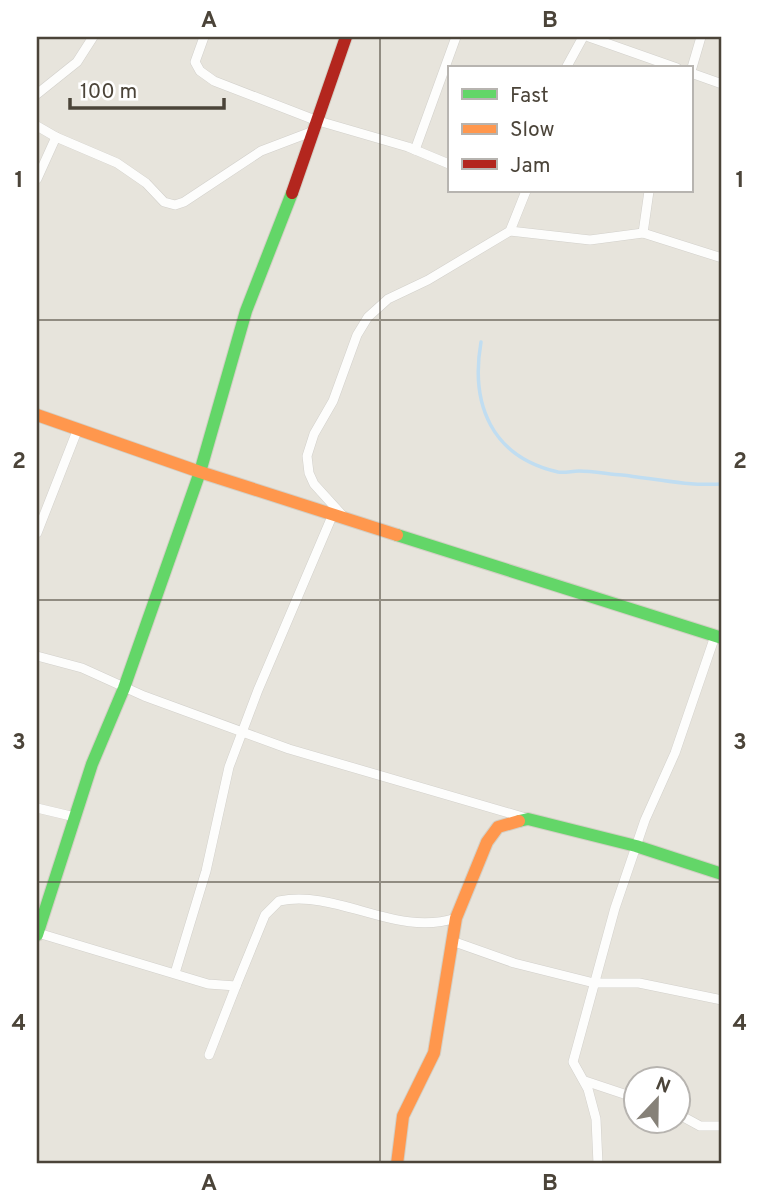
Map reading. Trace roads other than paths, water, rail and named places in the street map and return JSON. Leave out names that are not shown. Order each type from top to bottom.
[{"type":"street","points":[[37,94],[77,62],[93,37]]},
{"type":"street","points":[[204,37],[195,62],[206,76],[313,126],[415,150],[448,164]]},
{"type":"street","points":[[236,986],[208,984],[37,934],[75,817],[124,688],[200,472],[246,311],[281,226],[313,126],[346,37]]},
{"type":"street","points":[[415,150],[456,37]]},
{"type":"street","points":[[567,66],[583,37]]},
{"type":"street","points":[[589,37],[671,66]]},
{"type":"street","points":[[692,68],[701,37]]},
{"type":"street","points":[[692,72],[722,84]]},
{"type":"street","points":[[37,126],[117,163],[146,183],[164,202],[175,205],[184,202],[261,151],[313,126]]},
{"type":"street","points":[[37,179],[56,137]]},
{"type":"street","points":[[510,231],[526,192]]},
{"type":"street","points":[[643,233],[649,192]]},
{"type":"street","points":[[339,516],[314,484],[309,473],[307,456],[314,434],[333,401],[357,335],[368,317],[388,299],[428,280],[510,231],[590,240],[643,233],[722,258]]},
{"type":"street","points":[[37,415],[200,472],[719,637],[636,846],[573,1062],[585,1081],[596,1119],[598,1164]]},
{"type":"street","points":[[37,533],[77,430]]},
{"type":"street","points":[[175,973],[206,871],[222,790],[242,730],[339,516]]},
{"type":"street","points":[[37,656],[82,668],[124,688],[289,749],[528,819],[636,846],[722,874]]},
{"type":"street","points":[[37,808],[75,817]]},
{"type":"street","points":[[397,1164],[403,1116],[434,1053],[456,918],[494,832],[504,824],[528,819]]},
{"type":"street","points":[[209,1055],[261,923],[279,901],[312,900],[409,922],[438,924],[456,918]]},
{"type":"street","points":[[452,941],[514,963],[594,983],[639,983],[722,1000]]},
{"type":"street","points":[[585,1081],[622,1093]]},
{"type":"street","points":[[692,1122],[700,1126],[722,1126]]},
{"type":"waterway","points":[[481,342],[478,365],[483,407],[502,441],[535,465],[558,472],[590,471],[684,483],[722,484]]}]
